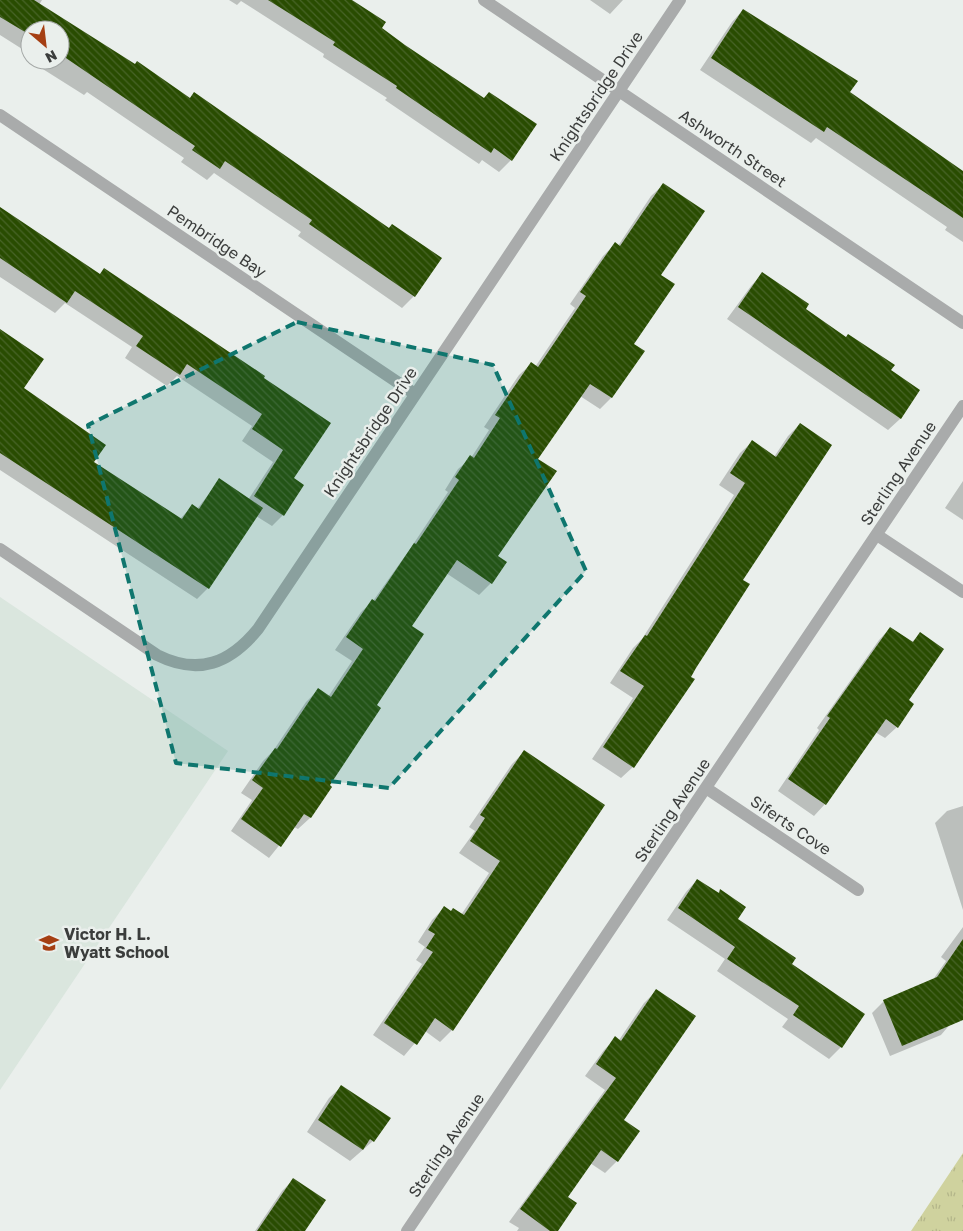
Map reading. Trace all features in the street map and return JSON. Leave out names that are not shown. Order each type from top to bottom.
[{"type":"street","name":"Ashworth Street","points":[[484,0],[963,323]]},
{"type":"street","name":"Knightsbridge Drive","points":[[0,549],[174,663],[194,666],[216,662],[231,656],[245,645],[680,0]]},
{"type":"street","name":"Pembridge Bay","points":[[0,115],[415,394]]},
{"type":"street","name":"Sterling Avenue","points":[[407,1231],[963,406]]},
{"type":"street","points":[[876,535],[963,592]]},
{"type":"street","name":"Siferts Cove","points":[[706,788],[858,890]]},
{"type":"highlighted area","points":[[297,322],[493,365],[586,571],[389,788],[176,763],[88,425]]},
{"type":"shaded area","name":"Victor H. L. Wyatt School","points":[[0,597],[228,751],[0,1090]]},
{"type":"green space","points":[[963,1153],[963,1231],[911,1231]]},
{"type":"building","points":[[0,0],[34,0],[66,20],[20,20],[20,29],[0,17]]},
{"type":"building","points":[[268,0],[352,0],[386,22],[382,28],[484,98],[489,92],[537,124],[512,161],[494,148],[491,153],[396,88],[397,86],[333,45],[335,42]]},
{"type":"building","points":[[743,9],[858,81],[850,92],[963,171],[963,218],[827,127],[824,132],[711,58]]},
{"type":"building","points":[[70,23],[135,64],[137,61],[190,98],[194,92],[389,228],[392,224],[442,258],[415,297],[309,224],[312,220],[225,161],[220,169],[192,150],[195,146],[70,61]]},
{"type":"building","points":[[663,183],[705,211],[661,275],[675,284],[634,344],[645,351],[612,398],[590,384],[538,459],[557,471],[498,556],[507,562],[492,584],[457,560],[412,626],[424,634],[377,705],[381,708],[330,785],[332,787],[311,818],[304,814],[281,847],[241,819],[263,788],[252,780],[275,748],[277,749],[318,688],[331,697],[363,649],[346,637],[372,599],[375,601],[414,543],[416,544],[459,480],[455,477],[470,455],[474,458],[500,418],[495,415],[531,362],[538,367],[586,296],[580,292],[615,242],[620,246]]},
{"type":"building","points":[[0,207],[100,274],[104,268],[265,376],[264,378],[331,423],[294,478],[304,485],[284,516],[254,496],[283,450],[252,429],[262,414],[187,364],[180,375],[136,346],[143,336],[75,291],[67,303],[0,258]]},
{"type":"building","points":[[762,272],[809,304],[806,309],[846,337],[848,334],[895,365],[891,370],[920,390],[901,419],[738,307]]},
{"type":"building","points":[[0,329],[44,359],[24,388],[106,445],[94,462],[182,519],[192,504],[199,509],[219,478],[263,508],[209,589],[0,453]]},
{"type":"building","points":[[800,423],[832,445],[743,580],[750,584],[696,668],[691,677],[695,679],[634,768],[603,747],[644,686],[620,671],[645,635],[647,636],[745,483],[730,473],[752,440],[776,457]]},
{"type":"building","points":[[890,627],[913,642],[920,632],[944,649],[909,700],[914,704],[898,728],[886,719],[826,805],[788,779],[830,718],[827,716]]},
{"type":"building","points":[[524,750],[605,805],[453,1031],[435,1018],[417,1045],[384,1023],[433,952],[426,948],[435,934],[428,930],[444,906],[451,911],[453,908],[464,915],[500,861],[470,841],[485,818],[480,815]]},
{"type":"building","points":[[697,879],[719,893],[720,889],[746,907],[738,919],[796,958],[792,964],[865,1014],[842,1048],[793,1015],[799,1006],[727,959],[735,947],[678,908]]},
{"type":"building","points":[[963,939],[963,1020],[902,1046],[883,1000],[937,977]]},
{"type":"building","points":[[656,989],[696,1016],[624,1120],[640,1131],[618,1162],[601,1150],[568,1197],[577,1203],[558,1231],[550,1231],[520,1209],[616,1078],[596,1064],[615,1036],[621,1041]]},
{"type":"building","points":[[341,1085],[391,1118],[374,1142],[370,1139],[363,1150],[318,1120]]},
{"type":"building","points":[[293,1178],[326,1200],[305,1231],[257,1231]]},
{"type":"place","name":"Victor H. L. Wyatt School","points":[[49,943]]}]
